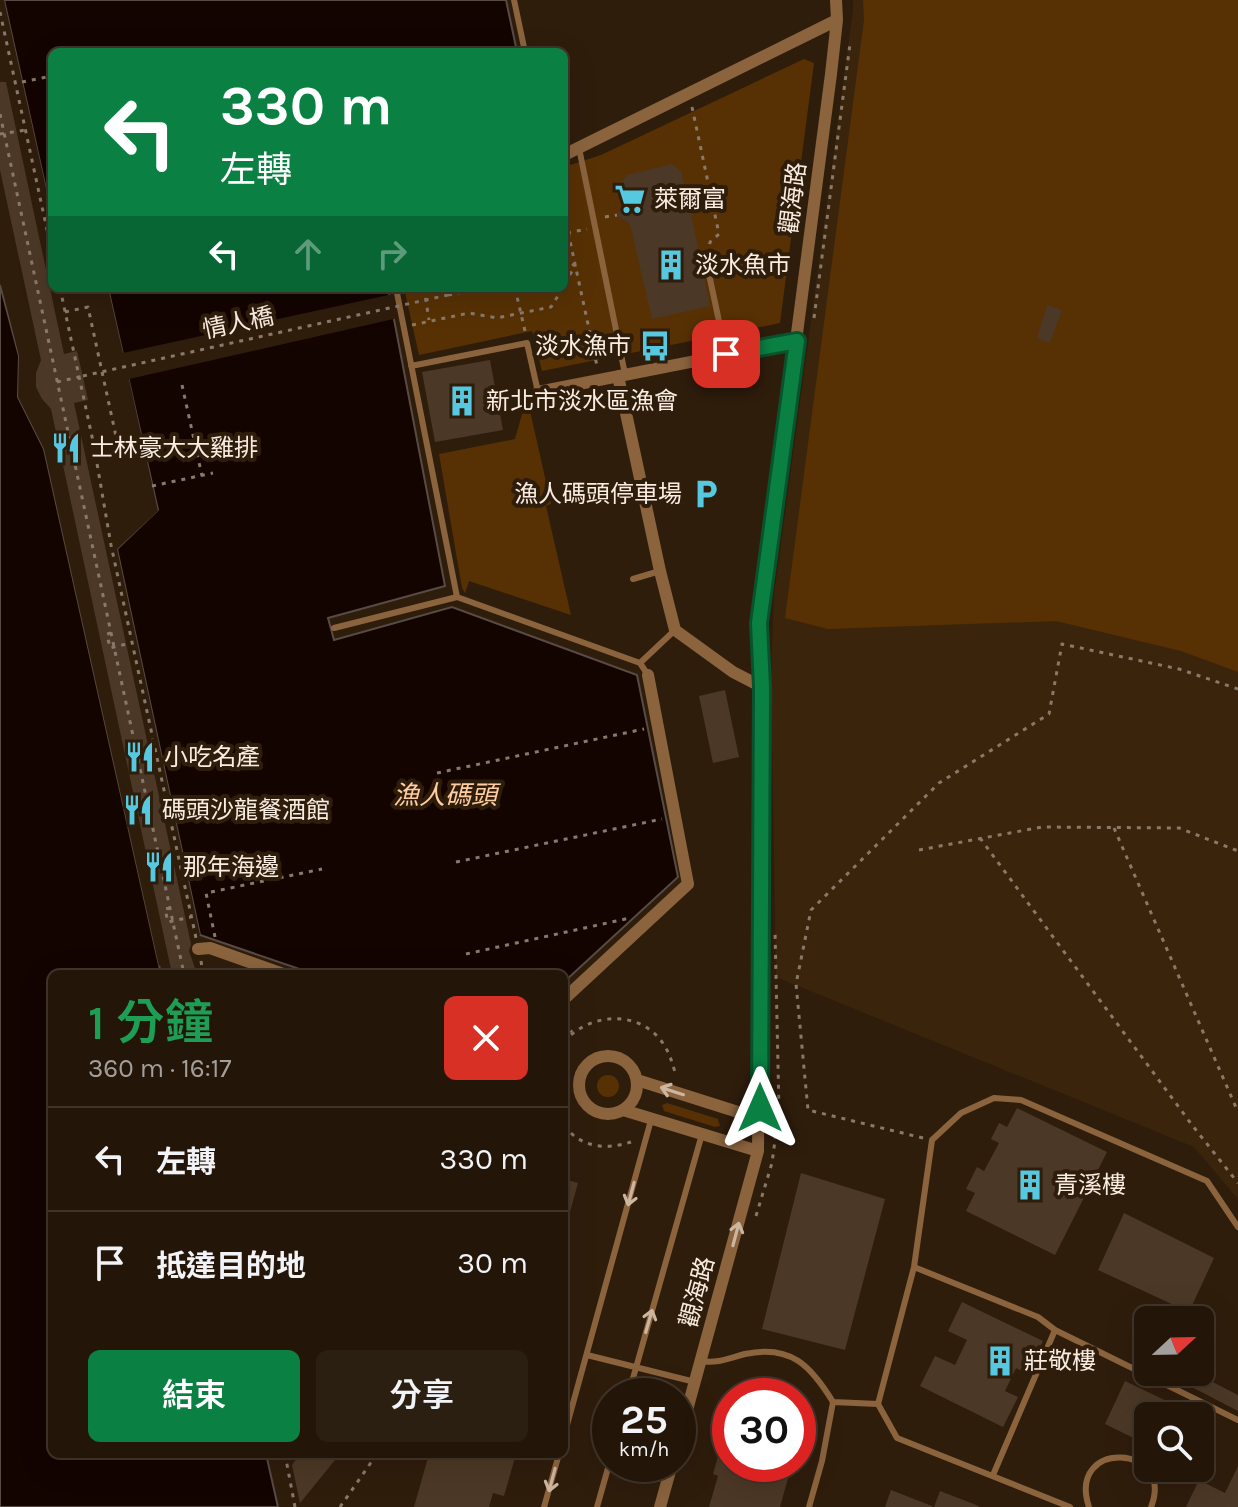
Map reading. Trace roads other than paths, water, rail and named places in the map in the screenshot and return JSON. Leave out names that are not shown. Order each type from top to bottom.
[{"type":"street","name":"觀海路","points":[[696,1378],[758,1151],[762,687],[759,623],[837,20],[836,0]]},
{"type":"street","points":[[568,153],[837,20]]},
{"type":"street","points":[[538,392],[797,341]]},
{"type":"street","points":[[622,375],[660,571],[675,630],[733,672],[762,687]]},
{"type":"street","points":[[568,995],[688,884],[648,675]]},
{"type":"street","points":[[198,949],[210,948],[272,970]]},
{"type":"street","points":[[611,1056],[628,1064],[637,1080],[634,1100],[623,1110],[609,1115],[590,1110],[579,1093],[580,1074],[593,1060],[611,1056]]},
{"type":"street","points":[[637,1080],[760,1119]]},
{"type":"street","points":[[623,1110],[758,1151]]},
{"type":"street","points":[[660,1507],[667,1482]]},
{"type":"lane","points":[[514,0],[524,48]]},
{"type":"lane","points":[[579,148],[622,375]]},
{"type":"lane","points":[[707,265],[726,354]]},
{"type":"lane","points":[[397,292],[457,597]]},
{"type":"lane","points":[[411,366],[527,343],[538,392]]},
{"type":"lane","points":[[633,579],[660,571]]},
{"type":"lane","points":[[334,628],[457,597],[640,663],[648,675]]},
{"type":"lane","points":[[640,663],[675,630]]},
{"type":"lane","points":[[1070,1507],[897,1438],[878,1404],[914,1267],[932,1140],[961,1113],[994,1098],[1021,1100],[1207,1181],[1238,1227]]},
{"type":"lane","points":[[568,1422],[651,1119]]},
{"type":"lane","points":[[633,1378],[702,1134]]},
{"type":"lane","points":[[914,1267],[1038,1317],[1055,1330],[1238,1420]]},
{"type":"lane","points":[[993,1475],[1055,1330]]},
{"type":"lane","points":[[701,1361],[712,1363],[770,1351],[795,1357],[817,1376],[833,1402],[822,1461],[809,1507]]},
{"type":"lane","points":[[587,1355],[680,1378]]},
{"type":"lane","points":[[833,1402],[878,1404]]},
{"type":"lane","points":[[1089,1507],[1085,1496],[1090,1473],[1097,1464],[1118,1456],[1130,1458],[1148,1471],[1155,1493],[1151,1507]]},
{"type":"lane","points":[[544,1507],[558,1458]]},
{"type":"lane","points":[[597,1507],[604,1482]]},
{"type":"water","points":[[4,0],[506,0],[516,48],[48,48],[48,198]]},
{"type":"water","points":[[0,285],[19,356],[18,397],[44,449],[160,970],[48,970],[48,1458],[267,1458],[278,1507],[0,1507]]},
{"type":"water","name":"漁人碼頭","points":[[109,292],[389,292],[445,586],[328,618],[334,640],[452,607],[637,675],[678,877],[568,978],[568,970],[302,970],[200,935],[117,549],[158,510]]},
{"type":"place","name":"萊爾富","points":[[630,199]]},
{"type":"place","name":"淡水魚市","points":[[671,265]]},
{"type":"place","name":"淡水漁市","points":[[655,346]]},
{"type":"place","name":"新北市淡水區漁會","points":[[462,401]]},
{"type":"place","name":"士林豪大大雞排","points":[[66,448]]},
{"type":"place","name":"漁人碼頭停車場","points":[[706,494]]},
{"type":"place","name":"小吃名產","points":[[140,757]]},
{"type":"place","name":"碼頭沙龍餐酒館","points":[[138,810]]},
{"type":"place","name":"那年海邊","points":[[159,867]]},
{"type":"place","name":"青溪樓","points":[[1030,1185]]},
{"type":"place","name":"莊敬樓","points":[[1000,1361]]}]
